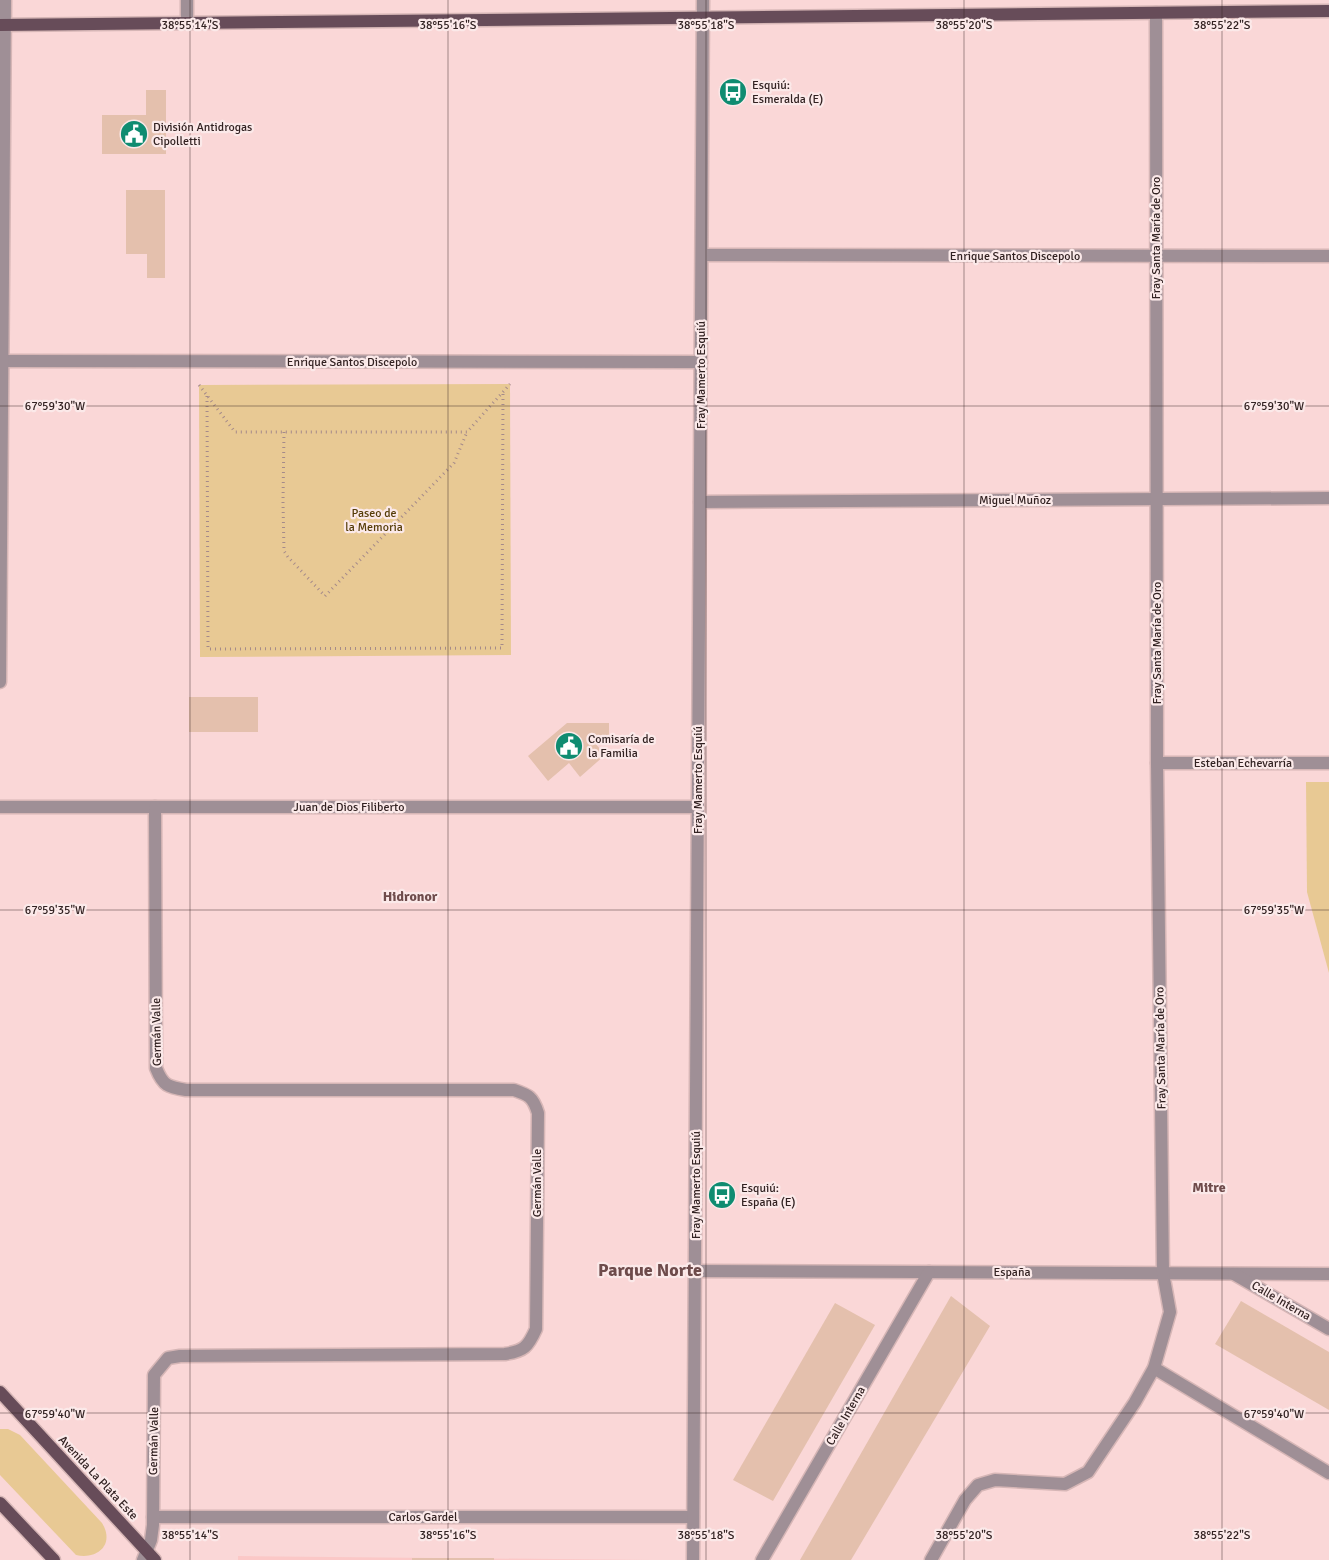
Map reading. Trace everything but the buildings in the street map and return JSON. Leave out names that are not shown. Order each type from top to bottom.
[{"type":"main road","points":[[3,25],[1329,11]]},
{"type":"main road","name":"Avenida La Plata Este","points":[[0,1392],[149,1557]]},
{"type":"main road","points":[[0,1503],[54,1560]]},
{"type":"street","points":[[0,682],[3,361],[3,25],[6,0]]},
{"type":"street","points":[[188,0],[188,23]]},
{"type":"street","name":"Fray Mamerto Esquiú","points":[[693,1560],[703,0]]},
{"type":"street","name":"Fray Santa María de Oro","points":[[931,1560],[965,1500],[978,1485],[995,1480],[1066,1484],[1088,1472],[1135,1402],[1154,1368],[1170,1312],[1163,1273],[1157,763],[1156,13]]},
{"type":"street","name":"Enrique Santos Discepolo","points":[[702,256],[1329,256]]},
{"type":"street","name":"Enrique Santos Discepolo","points":[[3,361],[701,362]]},
{"type":"street","name":"Miguel Muñoz","points":[[700,502],[1329,498]]},
{"type":"street","name":"Esteban Echevarría","points":[[1157,763],[1329,763]]},
{"type":"street","name":"Juan de Dios Filiberto","points":[[0,808],[698,807]]},
{"type":"street","name":"Germán Valle","points":[[149,1557],[153,1517],[154,1375],[168,1358],[180,1356],[505,1354],[519,1352],[530,1344],[536,1329],[538,1123],[535,1102],[527,1094],[514,1090],[186,1090],[171,1087],[160,1080],[156,1068],[155,808]]},
{"type":"street","name":"España","points":[[695,1271],[1329,1274]]},
{"type":"street","name":"Calle Interna","points":[[762,1560],[929,1272]]},
{"type":"street","name":"Calle Interna","points":[[1233,1273],[1329,1329]]},
{"type":"street","points":[[1154,1368],[1329,1473]]},
{"type":"street","name":"Carlos Gardel","points":[[153,1517],[693,1517]]},
{"type":"path","points":[[284,432],[284,551],[325,596],[454,463],[467,432],[510,384]]},
{"type":"path","points":[[199,385],[235,432],[467,432]]},
{"type":"path","points":[[207,396],[208,649],[502,648],[503,392]]},
{"type":"shaded area","points":[[238,1556],[650,1560],[238,1560]]},
{"type":"green space","name":"Paseo de la Memoria","points":[[510,384],[511,655],[200,657],[199,385]]},
{"type":"green space","points":[[1306,782],[1329,782],[1329,973],[1307,892]]},
{"type":"green space","points":[[0,1429],[8,1429],[20,1435],[102,1523],[107,1538],[102,1549],[91,1555],[76,1555],[0,1475]]},
{"type":"place","name":"Esquiú: Esmeralda (E)","points":[[733,92]]},
{"type":"place","name":"División Antidrogas Cipolletti","points":[[134,134]]},
{"type":"place","name":"Comisaría de la Familia","points":[[569,746]]},
{"type":"place","name":"Esquiú: España (E)","points":[[722,1195]]},
{"type":"district","name":"Hidronor","points":[[410,896]]},
{"type":"district","name":"Mitre","points":[[1209,1187]]},
{"type":"district","name":"Parque Norte","points":[[650,1270]]}]
